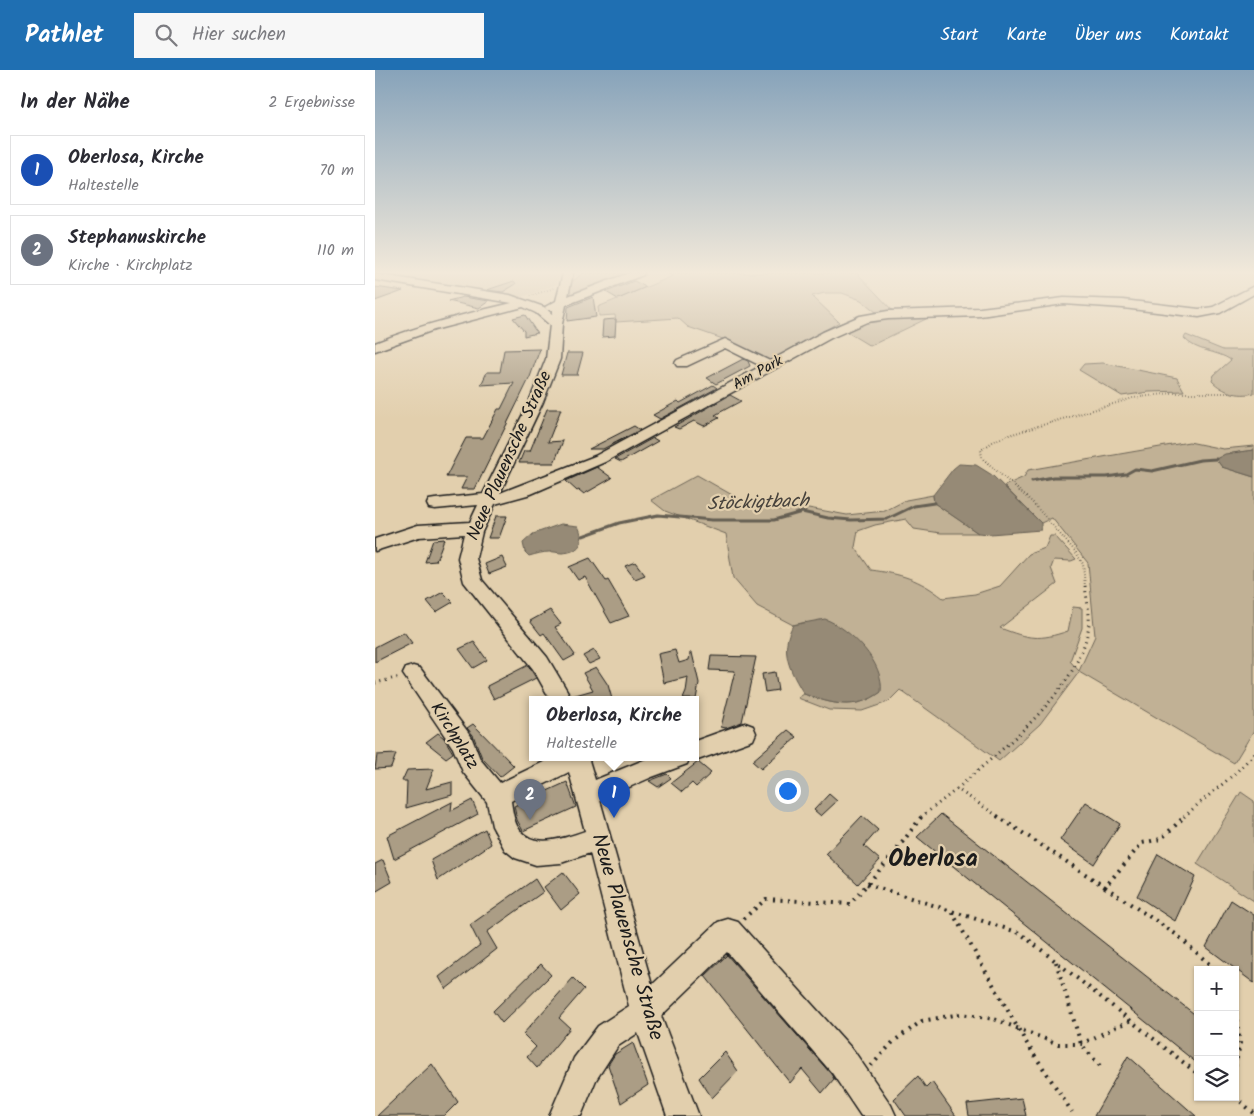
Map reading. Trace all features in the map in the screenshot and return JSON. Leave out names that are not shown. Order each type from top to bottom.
[{"type":"street","points":[[375,348],[408,334],[446,322]]},
{"type":"street","name":"Am Park","points":[[435,504],[501,498],[600,459],[845,326],[856,322]]},
{"type":"street","name":"Neue Plauensche Straße","points":[[556,324],[553,359],[536,402],[475,527],[467,558],[473,582],[540,663],[559,696]]},
{"type":"street","points":[[682,363],[725,343],[771,366]]},
{"type":"street","points":[[375,545],[419,531],[475,527]]},
{"type":"street","name":"Kirchplatz","points":[[413,674],[463,743],[471,765],[487,786],[499,796]]},
{"type":"street","points":[[699,750],[745,733]]},
{"type":"street","points":[[569,761],[499,796],[505,828],[515,845],[535,852],[557,853],[599,838]]},
{"type":"street","name":"Neue Plauensche Straße","points":[[578,761],[645,1012],[683,1116]]},
{"type":"street","points":[[587,796],[645,769],[668,761]]},
{"type":"street","points":[[565,1116],[585,1069],[608,1036],[645,1012],[728,932],[843,1062],[880,1116]]},
{"type":"path","points":[[728,932],[767,899],[850,904],[892,856],[923,814],[957,789],[1032,720],[1065,684],[1081,653],[1089,623],[1083,564],[1075,551],[1032,502],[982,458],[981,450],[987,444],[1008,436],[1137,398],[1164,394],[1229,394]]},
{"type":"path","points":[[375,683],[413,674]]},
{"type":"path","points":[[1105,887],[1142,843],[1161,839],[1201,801],[1241,769],[1254,753]]},
{"type":"path","points":[[957,789],[1177,935],[1212,966]]},
{"type":"path","points":[[867,884],[1020,933],[1194,1071]]},
{"type":"path","points":[[952,911],[983,962],[994,988],[1047,1080],[1072,1112]]},
{"type":"path","points":[[1055,961],[1081,1044],[1100,1066]]},
{"type":"path","points":[[1236,1011],[1239,1044],[1237,1056]]},
{"type":"path","points":[[856,1081],[894,1040],[922,1021],[960,1014],[994,1019],[1058,1044],[1081,1044],[1131,1020]]},
{"type":"path","points":[[1239,1100],[1254,1113]]},
{"type":"shaded area","points":[[682,322],[839,322],[768,364],[723,339],[688,327]]},
{"type":"shaded area","points":[[860,322],[920,322],[870,346],[842,329]]},
{"type":"shaded area","points":[[1186,335],[1223,350],[1254,350],[1254,393],[1237,394],[1226,391],[1216,385],[1212,381],[1214,375],[1231,360],[1194,346],[1184,338]]},
{"type":"shaded area","points":[[1103,363],[1177,378],[1184,391],[1149,392],[1122,396],[1079,370],[1084,364]]},
{"type":"shaded area","points":[[1189,442],[1223,449],[1254,446],[1254,450],[1239,452],[1216,459],[1222,467],[1254,477],[1254,730],[1234,763],[1079,672],[1040,724],[999,761],[900,690],[888,702],[862,711],[829,710],[798,698],[804,694],[824,701],[853,704],[862,702],[881,692],[806,622],[793,625],[757,606],[733,578],[726,534],[665,511],[651,500],[697,475],[741,500],[779,510],[803,507],[847,515],[885,511],[906,500],[933,495],[934,503],[978,533],[941,533],[914,529],[906,519],[875,525],[858,531],[855,547],[871,570],[909,578],[926,586],[943,598],[975,594],[1000,586],[1029,554],[1045,548],[1050,536],[1055,536],[1076,559],[1071,561],[1054,560],[1051,568],[1057,584],[1000,628],[1019,635],[1034,637],[1058,634],[1068,631],[1073,607],[1082,608],[1082,628],[1070,661],[1079,671],[1095,636],[1088,563],[1052,518],[1041,523],[1004,486],[1024,477],[1028,470]]},
{"type":"shaded area","points":[[1254,450],[1254,477],[1222,467],[1216,459],[1225,454]]},
{"type":"shaded area","points":[[959,464],[976,465],[992,475],[1041,523],[1041,530],[990,534],[978,533],[934,503],[933,495]]},
{"type":"shaded area","points":[[561,524],[578,526],[581,541],[577,548],[573,551],[562,553],[547,552],[529,556],[525,552],[523,543],[533,534]]},
{"type":"shaded area","points":[[825,619],[845,631],[864,648],[878,670],[881,692],[862,702],[853,704],[824,701],[804,694],[794,677],[788,661],[787,644],[789,634],[793,625]]},
{"type":"shaded area","points":[[1241,792],[1254,801],[1254,901],[1197,864]]},
{"type":"building","points":[[516,322],[530,322],[537,333],[524,336],[524,331]]},
{"type":"building","points":[[603,322],[616,322],[615,336],[602,337]]},
{"type":"building","points":[[540,349],[530,377],[475,489],[461,489],[467,477],[446,477],[466,438],[483,438],[514,383],[481,385],[487,372],[500,372],[504,350]]},
{"type":"building","points":[[567,353],[583,353],[577,375],[561,375]]},
{"type":"building","points":[[743,359],[748,361],[750,366],[716,384],[707,378]]},
{"type":"building","points":[[713,385],[717,388],[660,419],[653,415],[678,401],[680,403]]},
{"type":"building","points":[[730,395],[741,401],[715,415],[719,418],[704,426],[694,421],[679,429],[674,427]]},
{"type":"building","points":[[547,409],[561,409],[548,442],[563,441],[554,463],[519,463],[524,451],[530,451]]},
{"type":"building","points":[[634,426],[640,430],[603,449],[589,449]]},
{"type":"building","points":[[653,438],[658,441],[621,462],[615,459]]},
{"type":"building","points":[[597,467],[612,478],[584,494],[579,490],[577,491],[566,481]]},
{"type":"building","points":[[496,516],[507,516],[499,538],[488,538]]},
{"type":"building","points":[[444,539],[436,561],[425,562],[433,540]]},
{"type":"building","points":[[502,557],[507,567],[489,574],[485,564]]},
{"type":"building","points":[[590,558],[606,581],[608,580],[629,616],[611,623],[585,577],[578,580],[569,567]]},
{"type":"building","points":[[635,562],[645,575],[635,579],[625,566]]},
{"type":"building","points":[[443,592],[453,602],[436,612],[427,601]]},
{"type":"building","points":[[550,610],[561,624],[555,627],[575,655],[564,661],[544,633],[541,635],[530,621]]},
{"type":"building","points":[[404,632],[412,643],[375,662],[375,647]]},
{"type":"building","points":[[474,642],[487,660],[473,668],[459,649]]},
{"type":"building","points":[[594,650],[600,659],[589,664],[583,656]]},
{"type":"building","points":[[675,650],[679,663],[689,660],[690,653],[692,653],[699,683],[697,696],[684,696],[688,677],[664,683],[658,654]]},
{"type":"building","points":[[711,656],[756,657],[742,722],[726,728],[721,727],[735,671],[709,670]]},
{"type":"building","points":[[528,665],[536,678],[494,699],[487,686]]},
{"type":"building","points":[[596,667],[608,685],[611,696],[572,696],[593,690],[583,673]]},
{"type":"building","points":[[775,672],[778,690],[765,692],[762,674]]},
{"type":"building","points":[[473,724],[514,766],[500,777],[482,758],[473,735],[467,728]]},
{"type":"building","points":[[788,730],[797,737],[761,769],[752,761]]},
{"type":"building","points":[[438,733],[444,738],[453,753],[446,758],[426,742]]},
{"type":"building","points":[[396,754],[391,768],[375,769],[377,755]]},
{"type":"building","points":[[698,762],[711,773],[696,787],[692,783],[682,792],[671,783]]},
{"type":"building","points":[[434,769],[426,789],[452,782],[452,795],[406,808],[407,781],[402,781],[407,770]]},
{"type":"building","points":[[667,774],[671,778],[658,787],[649,781]]},
{"type":"building","points":[[567,782],[576,807],[523,831],[517,820],[514,806]]},
{"type":"building","points":[[829,794],[837,801],[821,816],[814,810]]},
{"type":"building","points":[[472,800],[478,814],[394,859],[387,836],[452,802],[451,811]]},
{"type":"building","points":[[1086,802],[1120,824],[1094,864],[1060,840]]},
{"type":"building","points":[[941,814],[1194,1014],[1194,1061],[917,837]]},
{"type":"building","points":[[862,816],[878,830],[864,846],[880,860],[858,884],[826,854]]},
{"type":"building","points":[[485,829],[491,844],[438,880],[431,860]]},
{"type":"building","points":[[1158,854],[1195,877],[1175,921],[1137,896]]},
{"type":"building","points":[[383,860],[392,882],[375,892],[375,864]]},
{"type":"building","points":[[563,872],[580,894],[561,910],[544,887]]},
{"type":"building","points":[[535,879],[543,892],[487,932],[497,949],[446,989],[439,977],[480,945],[470,925]]},
{"type":"building","points":[[1231,900],[1254,915],[1254,983],[1239,972],[1239,966],[1231,966],[1206,947]]},
{"type":"building","points":[[727,955],[831,1074],[834,1079],[822,1093],[802,1069],[790,1083],[705,976]]},
{"type":"building","points":[[541,964],[551,975],[502,1023],[493,1011]]},
{"type":"building","points":[[573,978],[584,989],[559,1018],[570,1028],[537,1068],[527,1057],[536,1047],[523,1034]]},
{"type":"building","points":[[633,1043],[648,1085],[621,1103],[608,1065],[615,1054]]},
{"type":"building","points":[[725,1052],[738,1071],[712,1098],[699,1078]]},
{"type":"building","points":[[1128,1056],[1196,1116],[1094,1116]]},
{"type":"building","points":[[432,1064],[458,1102],[444,1116],[377,1116]]},
{"type":"building","points":[[918,1076],[926,1088],[932,1082],[956,1116],[906,1116],[894,1099]]},
{"type":"building","points":[[1022,1098],[1026,1116],[969,1116],[967,1104]]},
{"type":"waterway","name":"Stöckigtbach","points":[[1032,481],[1053,477],[1107,477],[1126,474],[1135,469],[1152,471],[1200,460],[1216,459]]},
{"type":"waterway","name":"Stöckigtbach","points":[[583,536],[619,523],[658,515],[712,520],[774,520],[802,512],[828,518],[851,520],[887,519],[914,506],[934,503]]},
{"type":"place","name":"Oberlosa, Kirche","points":[[614,818]]},
{"type":"place","name":"Stephanuskirche","points":[[530,820]]},
{"type":"district","name":"Oberlosa","points":[[933,859]]}]
